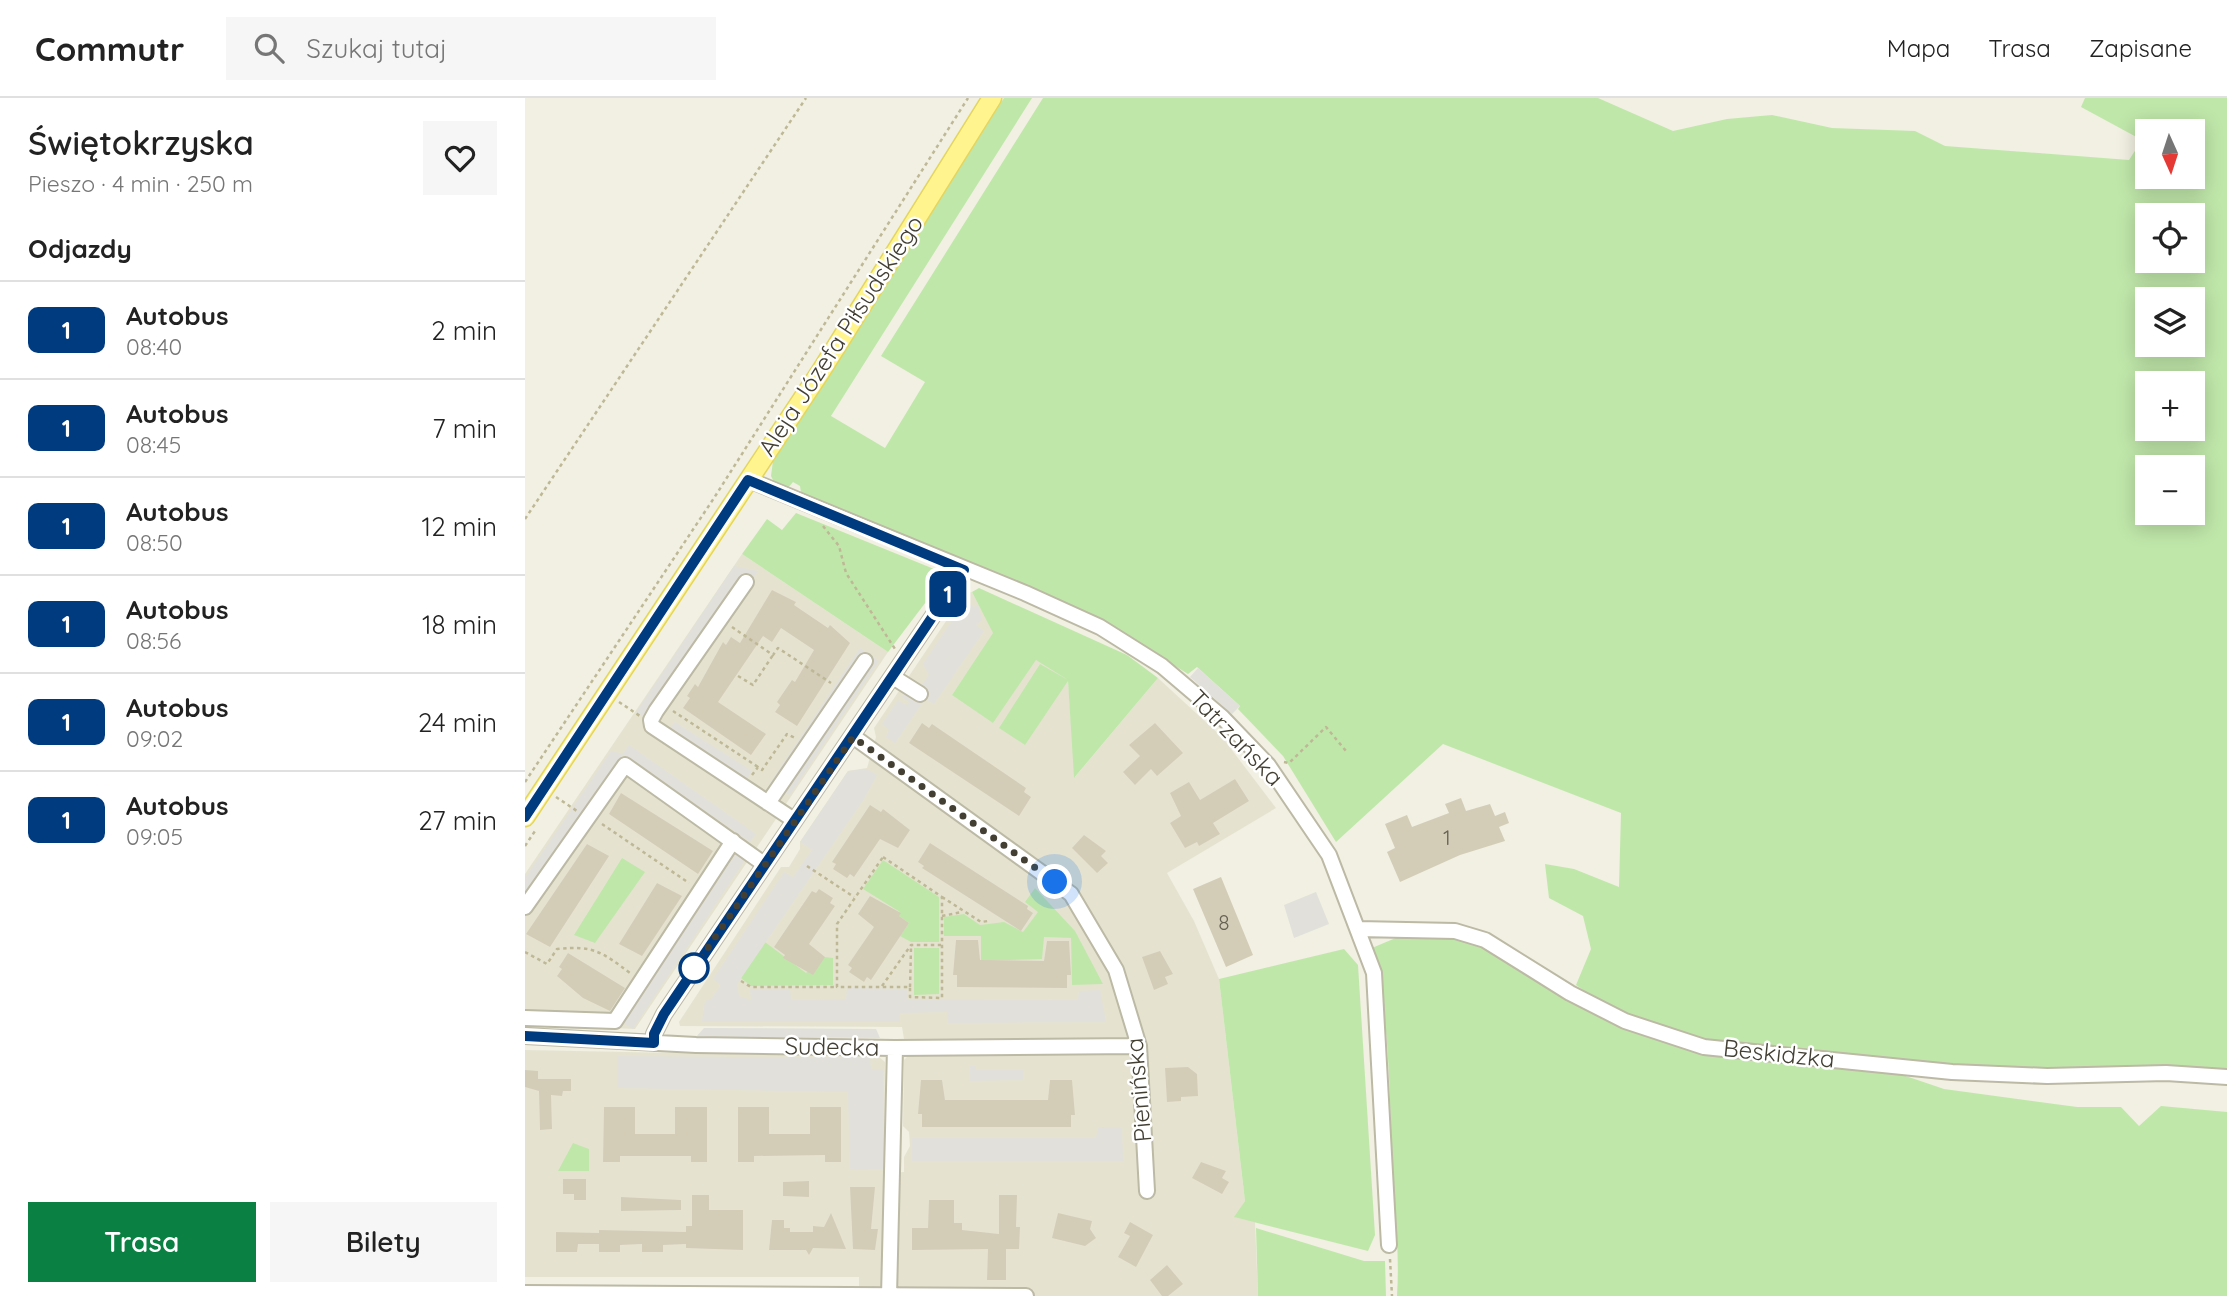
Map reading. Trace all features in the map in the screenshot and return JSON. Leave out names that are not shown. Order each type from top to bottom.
[{"type":"main road","name":"Aleja Józefa Piłsudskiego","points":[[525,817],[866,301],[992,98]]},
{"type":"street","name":"Tatrzańska","points":[[748,480],[1062,609],[1132,645],[1221,717],[1268,765],[1329,855],[1374,973],[1389,1245]]},
{"type":"street","points":[[654,1043],[654,1034],[664,1014],[964,570]]},
{"type":"street","points":[[746,582],[662,703],[651,720],[652,726],[794,820]]},
{"type":"street","points":[[768,803],[865,661]]},
{"type":"street","points":[[893,677],[920,694]]},
{"type":"street","name":"Pienińska","points":[[853,737],[1071,894],[1117,971],[1139,1046],[1147,1191]]},
{"type":"street","points":[[525,907],[625,765],[764,864]]},
{"type":"street","points":[[525,1018],[615,1021],[733,841]]},
{"type":"street","name":"Beskidzka","points":[[1358,929],[1455,931],[1485,940],[1570,993],[1625,1021],[1703,1047],[1952,1072],[2047,1076],[2166,1073],[2227,1077]]},
{"type":"street","name":"Sudecka","points":[[525,1036],[654,1043],[895,1048],[1139,1046]]},
{"type":"street","points":[[889,1296],[895,1048]]},
{"type":"street","points":[[525,1293],[1026,1296]]},
{"type":"path","points":[[525,519],[806,98]]},
{"type":"path","points":[[525,782],[714,498],[968,98]]},
{"type":"path","points":[[817,518],[839,547],[846,573],[896,652]]},
{"type":"path","points":[[721,618],[773,655]]},
{"type":"path","points":[[738,676],[753,685],[778,648],[832,684]]},
{"type":"path","points":[[662,703],[762,770],[787,734],[795,738],[802,728]]},
{"type":"path","points":[[622,704],[628,708]]},
{"type":"path","points":[[1268,765],[1275,761],[1289,763],[1326,727],[1346,751]]},
{"type":"path","points":[[745,787],[758,767]]},
{"type":"path","points":[[556,797],[700,891]]},
{"type":"path","points":[[837,987],[837,924],[883,857],[964,912],[981,922],[988,921]]},
{"type":"path","points":[[807,866],[854,897]]},
{"type":"path","points":[[911,945],[910,997],[942,998],[942,897]]},
{"type":"path","points":[[941,916],[964,912]]},
{"type":"path","points":[[882,986],[911,945]]},
{"type":"path","points":[[911,945],[941,945]]},
{"type":"path","points":[[525,952],[547,964],[558,949],[580,946],[601,951],[641,981]]},
{"type":"path","points":[[741,981],[751,987],[910,986]]},
{"type":"path","points":[[1389,1245],[1392,1296]]},
{"type":"shaded area","points":[[742,554],[888,652],[635,1029],[525,1024],[525,874]]},
{"type":"shaded area","points":[[734,566],[758,571],[655,724],[636,712]]},
{"type":"shaded area","points":[[972,592],[994,633],[952,695],[1036,659],[1068,680],[1075,777],[1158,678],[1222,737],[1276,808],[1167,873],[1194,921],[1219,979],[1245,1201],[1235,1217],[1255,1222],[1258,1296],[859,1296],[859,1277],[525,1277],[525,1050],[879,1057],[885,1062],[884,1173],[904,1172],[904,1157],[910,1146],[909,1132],[903,1126],[904,1060],[907,1057],[902,1027],[680,1026],[679,1022],[781,867],[789,867],[800,849],[800,842],[848,771],[867,768],[876,737],[874,728],[965,593]]},
{"type":"shaded area","points":[[965,601],[974,607],[978,605],[982,620],[976,625],[984,631],[934,704],[925,699],[895,743],[886,737],[889,730],[882,724],[898,700],[906,705],[909,702],[902,697],[911,683],[921,686],[929,675],[923,664]]},
{"type":"shaded area","points":[[860,648],[879,661],[790,795],[770,783]]},
{"type":"shaded area","points":[[1198,668],[1240,706],[1232,714],[1190,677]]},
{"type":"shaded area","points":[[675,722],[752,771],[745,782],[668,730]]},
{"type":"shaded area","points":[[629,745],[756,834],[750,842],[623,754]]},
{"type":"shaded area","points":[[611,751],[623,754],[525,898],[525,878]]},
{"type":"shaded area","points":[[867,769],[877,775],[864,799],[737,984],[739,996],[751,1000],[750,989],[790,989],[791,1000],[846,999],[847,988],[907,989],[908,999],[1078,1000],[1079,991],[1100,990],[1106,1022],[948,1023],[947,1012],[900,1013],[900,1022],[702,1022],[705,1001],[711,999],[721,985],[713,979],[784,872],[793,877],[812,850],[800,842],[848,771]]},
{"type":"shaded area","points":[[740,848],[749,854],[633,1029],[623,1023]]},
{"type":"shaded area","points":[[1316,892],[1329,924],[1294,938],[1284,905]]},
{"type":"shaded area","points":[[704,1028],[876,1029],[880,1038],[696,1037]]},
{"type":"shaded area","points":[[617,1056],[870,1058],[871,1069],[883,1069],[884,1169],[850,1170],[848,1092],[617,1088]]},
{"type":"shaded area","points":[[970,1066],[976,1066],[976,1070],[1023,1070],[1023,1080],[970,1081]]},
{"type":"shaded area","points":[[1098,1127],[1122,1127],[1123,1161],[912,1161],[912,1138],[1096,1138]]},
{"type":"green space","points":[[1004,98],[1032,98],[831,416],[885,448],[925,382],[881,356],[1043,98],[1598,98],[1673,131],[1727,119],[1772,115],[1832,128],[1915,131],[1945,146],[2129,160],[2135,151],[2135,189],[2205,189],[2205,119],[2135,119],[2135,136],[2081,107],[2085,98],[2227,98],[2227,1072],[2037,1071],[1935,1065],[1707,1042],[1606,1006],[1576,985],[1591,949],[1583,916],[1549,898],[1545,864],[1574,869],[1619,887],[1621,813],[1443,744],[1336,842],[1283,756],[1238,709],[1240,706],[1197,667],[1188,674],[1110,625],[1015,582],[801,493],[800,486],[793,482],[788,488],[775,484],[771,476],[773,461]]},
{"type":"green space","points":[[796,513],[939,571],[938,586],[888,652],[742,554],[767,519],[782,530]]},
{"type":"green space","points":[[979,588],[1127,655],[1158,678],[1074,778],[1068,681],[1025,745],[999,728],[1040,664],[1068,680],[1036,660],[993,723],[952,695],[993,633],[972,592]]},
{"type":"green space","points":[[622,858],[645,872],[595,943],[574,935]]},
{"type":"green space","points":[[883,860],[939,897],[939,942],[911,942],[900,936],[909,923],[899,916],[900,912],[863,889]]},
{"type":"green space","points":[[1035,888],[1075,931],[1103,984],[1072,985],[1071,938],[1044,937],[1042,959],[981,961],[981,936],[944,936],[944,917],[964,914],[980,925],[1004,922],[1023,932],[1038,912],[1025,902]]},
{"type":"green space","points":[[1436,935],[1474,941],[1533,973],[1706,1051],[1737,1058],[1891,1071],[1944,1089],[2077,1107],[2121,1107],[2139,1126],[2161,1106],[2227,1112],[2227,1296],[1397,1296],[1388,1052],[1378,973],[1372,948],[1398,937]]},
{"type":"green space","points":[[765,942],[806,973],[825,957],[833,958],[833,985],[751,986],[741,978]]},
{"type":"green space","points":[[914,948],[939,948],[939,994],[914,995]]},
{"type":"green space","points":[[1344,949],[1358,965],[1375,1235],[1368,1251],[1234,1217],[1245,1201],[1219,979]]},
{"type":"green space","points":[[573,1143],[589,1149],[589,1171],[558,1171]]},
{"type":"green space","points":[[1256,1228],[1364,1261],[1385,1261],[1386,1296],[1258,1296]]},
{"type":"building","points":[[772,590],[796,602],[794,605],[828,628],[830,625],[850,643],[797,726],[775,712],[780,705],[777,702],[792,680],[795,682],[814,650],[781,628],[772,642],[763,636],[718,702],[766,734],[751,755],[683,708],[690,698],[687,696],[695,684],[698,687],[723,642],[726,645],[731,637],[740,643]]},
{"type":"building","points":[[922,723],[929,728],[932,724],[1026,788],[1024,792],[1031,797],[1019,816],[909,743]]},
{"type":"building","points":[[1155,723],[1183,753],[1157,776],[1151,769],[1135,785],[1123,772],[1140,756],[1129,745]]},
{"type":"building","points":[[1235,779],[1249,801],[1213,823],[1220,834],[1199,846],[1197,842],[1185,848],[1170,823],[1181,816],[1170,793],[1189,782],[1200,800]]},
{"type":"building","points":[[621,793],[713,851],[698,874],[609,814]]},
{"type":"building","points":[[1461,798],[1466,811],[1490,804],[1495,816],[1505,812],[1509,823],[1499,827],[1505,841],[1460,855],[1400,882],[1387,852],[1395,848],[1385,824],[1407,815],[1412,827],[1449,813],[1445,804]]},
{"type":"building","points":[[870,805],[881,812],[883,809],[910,830],[898,848],[880,839],[854,877],[850,874],[847,878],[833,869],[836,864],[832,862]]},
{"type":"building","points":[[1084,835],[1106,851],[1101,856],[1108,863],[1097,873],[1072,848]]},
{"type":"building","points":[[930,843],[1028,906],[1027,909],[1033,913],[1021,931],[922,868],[924,866],[918,862]]},
{"type":"building","points":[[587,844],[609,856],[550,947],[526,934]]},
{"type":"building","points":[[1221,877],[1253,955],[1226,967],[1193,889]]},
{"type":"building","points":[[657,883],[682,896],[642,956],[619,944]]},
{"type":"building","points":[[819,889],[833,898],[830,903],[835,906],[809,944],[825,957],[813,975],[783,958],[785,955],[774,947],[812,891],[816,893]]},
{"type":"building","points":[[870,896],[901,913],[899,916],[909,923],[871,980],[867,977],[864,982],[849,972],[852,968],[848,965],[874,927],[858,914]]},
{"type":"building","points":[[956,940],[978,940],[980,960],[1044,961],[1047,941],[1069,941],[1071,975],[1067,975],[1067,988],[957,987],[957,975],[953,975]]},
{"type":"building","points":[[1160,951],[1173,974],[1165,977],[1168,984],[1154,990],[1142,957]]},
{"type":"building","points":[[568,953],[625,988],[610,1011],[583,998],[557,976]]},
{"type":"building","points":[[1188,1067],[1197,1074],[1198,1096],[1181,1097],[1181,1101],[1167,1102],[1165,1068]]},
{"type":"building","points":[[525,1070],[538,1071],[538,1079],[571,1079],[571,1091],[563,1091],[562,1096],[551,1095],[552,1129],[540,1130],[539,1091],[525,1087]]},
{"type":"building","points":[[921,1080],[942,1080],[945,1100],[1048,1100],[1050,1080],[1072,1080],[1075,1115],[1071,1115],[1071,1127],[922,1127],[922,1114],[918,1114]]},
{"type":"building","points":[[604,1107],[635,1107],[635,1134],[675,1134],[675,1107],[707,1107],[707,1162],[691,1162],[691,1156],[620,1156],[620,1162],[603,1162]]},
{"type":"building","points":[[738,1107],[769,1107],[769,1134],[810,1134],[810,1107],[841,1107],[841,1162],[825,1162],[825,1155],[754,1156],[754,1162],[738,1162]]},
{"type":"building","points":[[1201,1162],[1226,1171],[1222,1178],[1229,1182],[1222,1194],[1192,1178]]},
{"type":"building","points":[[563,1179],[586,1179],[586,1200],[574,1200],[574,1194],[563,1194]]},
{"type":"building","points":[[809,1181],[809,1197],[783,1196],[783,1182]]},
{"type":"building","points":[[850,1187],[875,1187],[871,1229],[878,1229],[875,1250],[853,1249]]},
{"type":"building","points":[[692,1195],[709,1195],[709,1210],[743,1210],[743,1250],[686,1248],[686,1244],[663,1245],[663,1252],[642,1252],[642,1244],[620,1245],[620,1252],[599,1252],[599,1244],[578,1244],[577,1252],[556,1252],[556,1232],[686,1232],[686,1226],[692,1226]]},
{"type":"building","points":[[999,1195],[1017,1195],[1016,1227],[1020,1227],[1019,1249],[1006,1249],[1006,1280],[987,1280],[988,1249],[912,1250],[912,1228],[928,1228],[929,1200],[954,1200],[954,1223],[962,1223],[962,1230],[999,1234]]},
{"type":"building","points":[[621,1197],[681,1200],[681,1210],[621,1211]]},
{"type":"building","points":[[831,1213],[846,1249],[813,1248],[809,1255],[806,1250],[769,1250],[772,1220],[784,1220],[784,1228],[790,1228],[790,1232],[813,1232],[813,1226],[824,1227]]},
{"type":"building","points":[[1058,1213],[1092,1221],[1090,1229],[1096,1238],[1085,1246],[1052,1238]]},
{"type":"building","points":[[1130,1222],[1153,1235],[1136,1267],[1118,1257],[1130,1236],[1124,1233]]},
{"type":"building","points":[[1167,1265],[1183,1284],[1168,1296],[1162,1296],[1150,1280]]},
{"type":"bus line","name":"1","points":[[525,817],[748,480],[964,570],[664,1014],[654,1034],[654,1043],[525,1036]]},
{"type":"route","points":[[694,968],[787,829],[853,737],[1055,882]]}]
